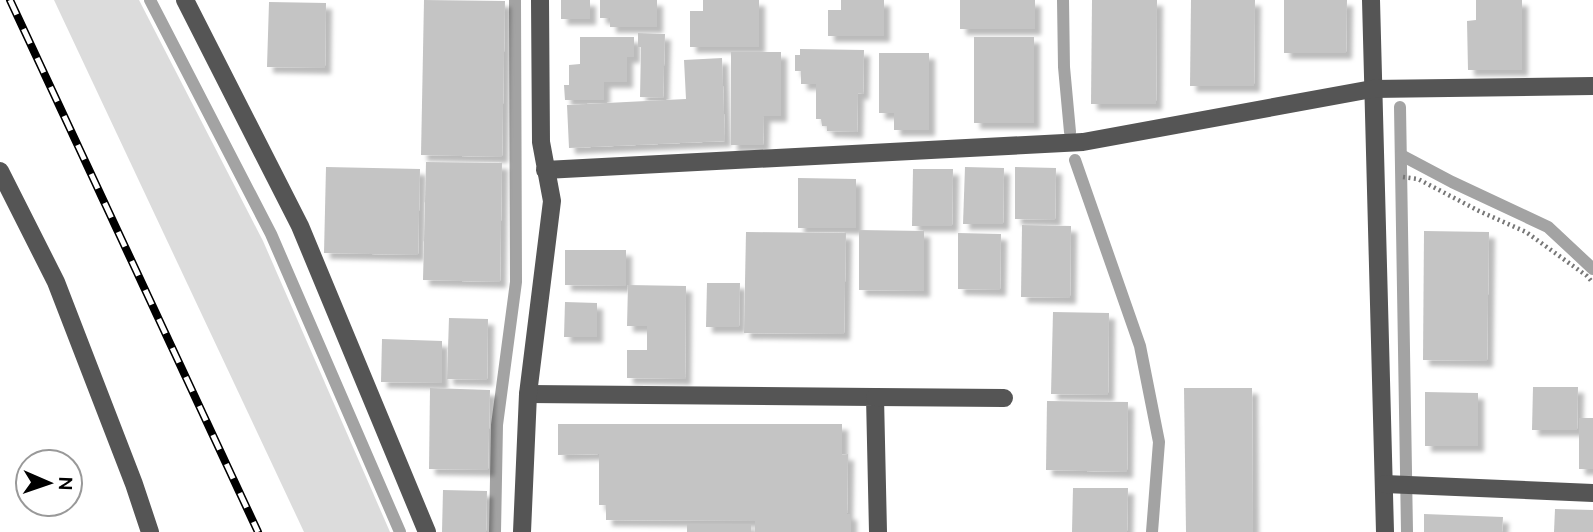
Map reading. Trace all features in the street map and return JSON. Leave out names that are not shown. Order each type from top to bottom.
[{"type":"street","points":[[185,0],[300,226],[427,532]]},
{"type":"street","points":[[522,532],[528,394],[552,201],[541,142],[540,0]]},
{"type":"street","points":[[1371,0],[1372,89],[1399,485],[1385,532]]},
{"type":"street","points":[[545,170],[1083,142],[1372,89],[1593,86]]},
{"type":"street","points":[[0,171],[56,282],[150,532]]},
{"type":"street","points":[[528,394],[1004,398]]},
{"type":"street","points":[[876,397],[878,532]]},
{"type":"street","points":[[1399,485],[1593,493]]},
{"type":"path","points":[[1418,179],[1479,211],[1527,232],[1593,283]]},
{"type":"shaded area","points":[[54,0],[139,0],[263,241],[390,532],[304,532]]},
{"type":"building","points":[[424,0],[505,1],[502,157],[421,155]]},
{"type":"building","points":[[561,0],[590,0],[590,19],[561,19]]},
{"type":"building","points":[[600,0],[657,0],[657,27],[610,27],[610,18],[600,18]]},
{"type":"building","points":[[703,0],[759,0],[759,47],[690,47],[690,11],[703,11]]},
{"type":"building","points":[[841,0],[884,0],[884,36],[828,36],[828,10],[841,10]]},
{"type":"building","points":[[960,0],[1035,0],[1035,29],[960,29]]},
{"type":"building","points":[[1092,0],[1157,0],[1156,104],[1091,104]]},
{"type":"building","points":[[1191,0],[1255,0],[1254,86],[1190,86]]},
{"type":"building","points":[[1284,0],[1347,0],[1346,53],[1284,53]]},
{"type":"building","points":[[1476,0],[1522,0],[1522,70],[1468,70],[1467,21],[1476,20]]},
{"type":"building","points":[[269,2],[326,3],[325,68],[267,67]]},
{"type":"building","points":[[638,33],[665,34],[663,98],[640,97],[641,47],[638,47]]},
{"type":"building","points":[[580,37],[634,37],[634,57],[627,57],[627,82],[604,82],[604,100],[565,100],[564,85],[569,85],[569,65],[580,64]]},
{"type":"building","points":[[974,37],[1034,37],[1034,123],[974,123]]},
{"type":"building","points":[[800,49],[864,50],[863,94],[858,93],[857,132],[827,131],[827,126],[822,126],[821,119],[816,119],[816,84],[801,84],[801,71],[795,71],[795,55],[800,55]]},
{"type":"building","points":[[731,52],[781,52],[781,116],[764,116],[763,145],[731,145]]},
{"type":"building","points":[[879,53],[929,53],[929,130],[894,130],[894,113],[879,113]]},
{"type":"building","points":[[722,58],[725,141],[569,148],[567,105],[686,99],[684,60]]},
{"type":"building","points":[[426,162],[502,163],[500,282],[423,280]]},
{"type":"building","points":[[326,167],[420,169],[418,255],[324,253]]},
{"type":"building","points":[[965,167],[1004,168],[1003,224],[963,224]]},
{"type":"building","points":[[1015,167],[1056,168],[1055,220],[1015,219]]},
{"type":"building","points":[[913,169],[953,169],[952,226],[912,226]]},
{"type":"building","points":[[798,178],[856,179],[856,228],[798,228]]},
{"type":"building","points":[[1022,225],[1071,226],[1070,298],[1021,297]]},
{"type":"building","points":[[859,230],[924,231],[924,291],[859,290]]},
{"type":"building","points":[[1424,231],[1489,232],[1487,361],[1423,360]]},
{"type":"building","points":[[746,232],[846,233],[844,334],[744,333]]},
{"type":"building","points":[[958,233],[1001,234],[1000,290],[958,289]]},
{"type":"building","points":[[565,250],[626,250],[626,286],[565,285]]},
{"type":"building","points":[[707,283],[740,283],[739,327],[706,327]]},
{"type":"building","points":[[628,285],[686,286],[685,379],[627,378],[627,350],[647,350],[647,326],[627,326]]},
{"type":"building","points":[[565,302],[597,303],[597,337],[564,337]]},
{"type":"building","points":[[1053,312],[1109,313],[1108,395],[1051,394]]},
{"type":"building","points":[[449,318],[488,319],[487,380],[447,379]]},
{"type":"building","points":[[382,339],[442,341],[442,383],[381,382]]},
{"type":"building","points":[[1533,387],[1578,387],[1577,430],[1532,430]]},
{"type":"building","points":[[430,388],[490,390],[488,470],[429,469]]},
{"type":"building","points":[[1184,388],[1252,388],[1253,532],[1186,532]]},
{"type":"building","points":[[1425,392],[1478,393],[1478,446],[1425,446]]},
{"type":"building","points":[[1047,401],[1128,402],[1127,472],[1046,470]]},
{"type":"building","points":[[1579,418],[1593,418],[1593,469],[1579,469]]},
{"type":"building","points":[[558,424],[842,424],[842,455],[848,454],[847,514],[851,514],[851,532],[755,532],[755,521],[606,520],[606,505],[599,505],[599,454],[558,455]]},
{"type":"building","points":[[1073,488],[1128,488],[1127,532],[1072,532]]},
{"type":"building","points":[[443,490],[487,491],[486,532],[442,532]]},
{"type":"building","points":[[1555,509],[1593,510],[1593,532],[1554,532]]},
{"type":"building","points":[[1424,514],[1503,517],[1502,532],[1424,532]]},
{"type":"building","points":[[687,524],[751,524],[751,532],[687,532]]},
{"type":"waterway","points":[[150,0],[271,234],[400,532]]},
{"type":"waterway","points":[[495,532],[497,425],[516,282],[515,0]]},
{"type":"waterway","points":[[1063,0],[1064,67],[1070,132]]},
{"type":"waterway","points":[[1400,107],[1407,532]]},
{"type":"waterway","points":[[1401,155],[1548,227],[1593,269]]},
{"type":"waterway","points":[[1075,160],[1140,346],[1159,442],[1152,532]]},
{"type":"railway","points":[[10,0],[258,532]]}]
